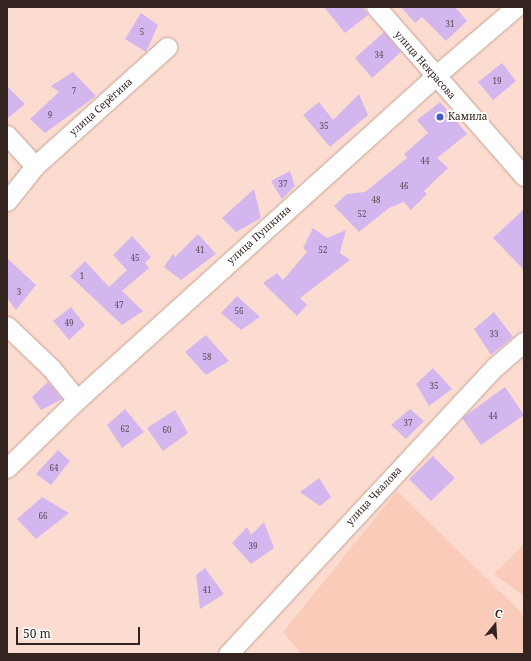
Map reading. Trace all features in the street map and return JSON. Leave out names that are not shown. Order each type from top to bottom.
[{"type":"street","name":"улица Некрасова","points":[[376,7],[434,77],[524,176]]},
{"type":"street","name":"улица Пушкина","points":[[7,468],[77,400],[434,77],[516,7]]},
{"type":"street","name":"улица Серёгина","points":[[7,201],[34,166],[167,48]]},
{"type":"street","points":[[7,135],[34,166]]},
{"type":"street","points":[[7,326],[51,368],[77,400]]},
{"type":"street","name":"улица Чкалова","points":[[228,654],[496,366],[524,342]]},
{"type":"shaded area","points":[[397,491],[524,615],[524,654],[302,654],[283,632]]},
{"type":"shaded area","points":[[524,544],[524,596],[494,574]]},
{"type":"building","points":[[324,7],[363,7],[368,15],[345,33]]},
{"type":"building","points":[[401,7],[455,7],[467,21],[446,41],[422,17],[415,23]]},
{"type":"building","points":[[141,13],[158,25],[146,52],[125,39]]},
{"type":"building","points":[[384,32],[401,52],[372,78],[355,58]]},
{"type":"building","points":[[502,63],[516,81],[493,100],[478,82]]},
{"type":"building","points":[[73,72],[96,96],[45,133],[30,119],[59,92],[51,86]]},
{"type":"building","points":[[7,86],[25,104],[7,119]]},
{"type":"building","points":[[359,94],[368,115],[330,147],[303,115],[319,102],[333,120]]},
{"type":"building","points":[[440,102],[467,134],[437,158],[448,168],[424,191],[427,194],[411,210],[404,202],[389,208],[359,232],[334,206],[347,194],[365,192],[407,158],[404,154],[428,133],[417,120]]},
{"type":"building","points":[[290,171],[295,186],[282,199],[271,181]]},
{"type":"building","points":[[254,189],[261,218],[236,232],[222,218]]},
{"type":"building","points":[[524,209],[524,270],[493,238]]},
{"type":"building","points":[[313,228],[327,238],[346,230],[340,253],[350,260],[300,298],[307,305],[297,316],[263,283],[277,273],[283,280],[307,252],[303,248]]},
{"type":"building","points":[[198,234],[216,254],[181,280],[164,267],[173,254],[175,257]]},
{"type":"building","points":[[132,236],[151,257],[145,263],[149,268],[122,291],[143,311],[122,325],[70,276],[85,261],[109,287],[127,270],[113,255]]},
{"type":"building","points":[[7,258],[36,285],[16,310],[7,298]]},
{"type":"building","points":[[237,296],[260,317],[241,330],[221,313]]},
{"type":"building","points":[[71,307],[85,325],[69,340],[53,321]]},
{"type":"building","points":[[494,312],[513,337],[491,355],[474,329]]},
{"type":"building","points":[[206,335],[229,361],[206,375],[185,352]]},
{"type":"building","points":[[433,368],[452,389],[429,406],[416,384]]},
{"type":"building","points":[[48,382],[62,399],[41,410],[32,397]]},
{"type":"building","points":[[505,387],[524,415],[481,445],[462,418]]},
{"type":"building","points":[[125,409],[144,432],[122,448],[107,425]]},
{"type":"building","points":[[410,409],[424,421],[406,439],[391,425]]},
{"type":"building","points":[[175,410],[188,433],[163,451],[147,428]]},
{"type":"building","points":[[58,450],[70,461],[51,485],[36,474]]},
{"type":"building","points":[[433,456],[455,478],[431,501],[409,479]]},
{"type":"building","points":[[319,478],[331,497],[320,506],[300,492]]},
{"type":"building","points":[[42,497],[69,513],[36,539],[17,519]]},
{"type":"building","points":[[264,522],[274,548],[251,564],[232,543],[247,527],[251,535]]},
{"type":"building","points":[[205,568],[224,594],[200,609],[196,575]]},
{"type":"place","name":"Камила","points":[[440,117]]}]
